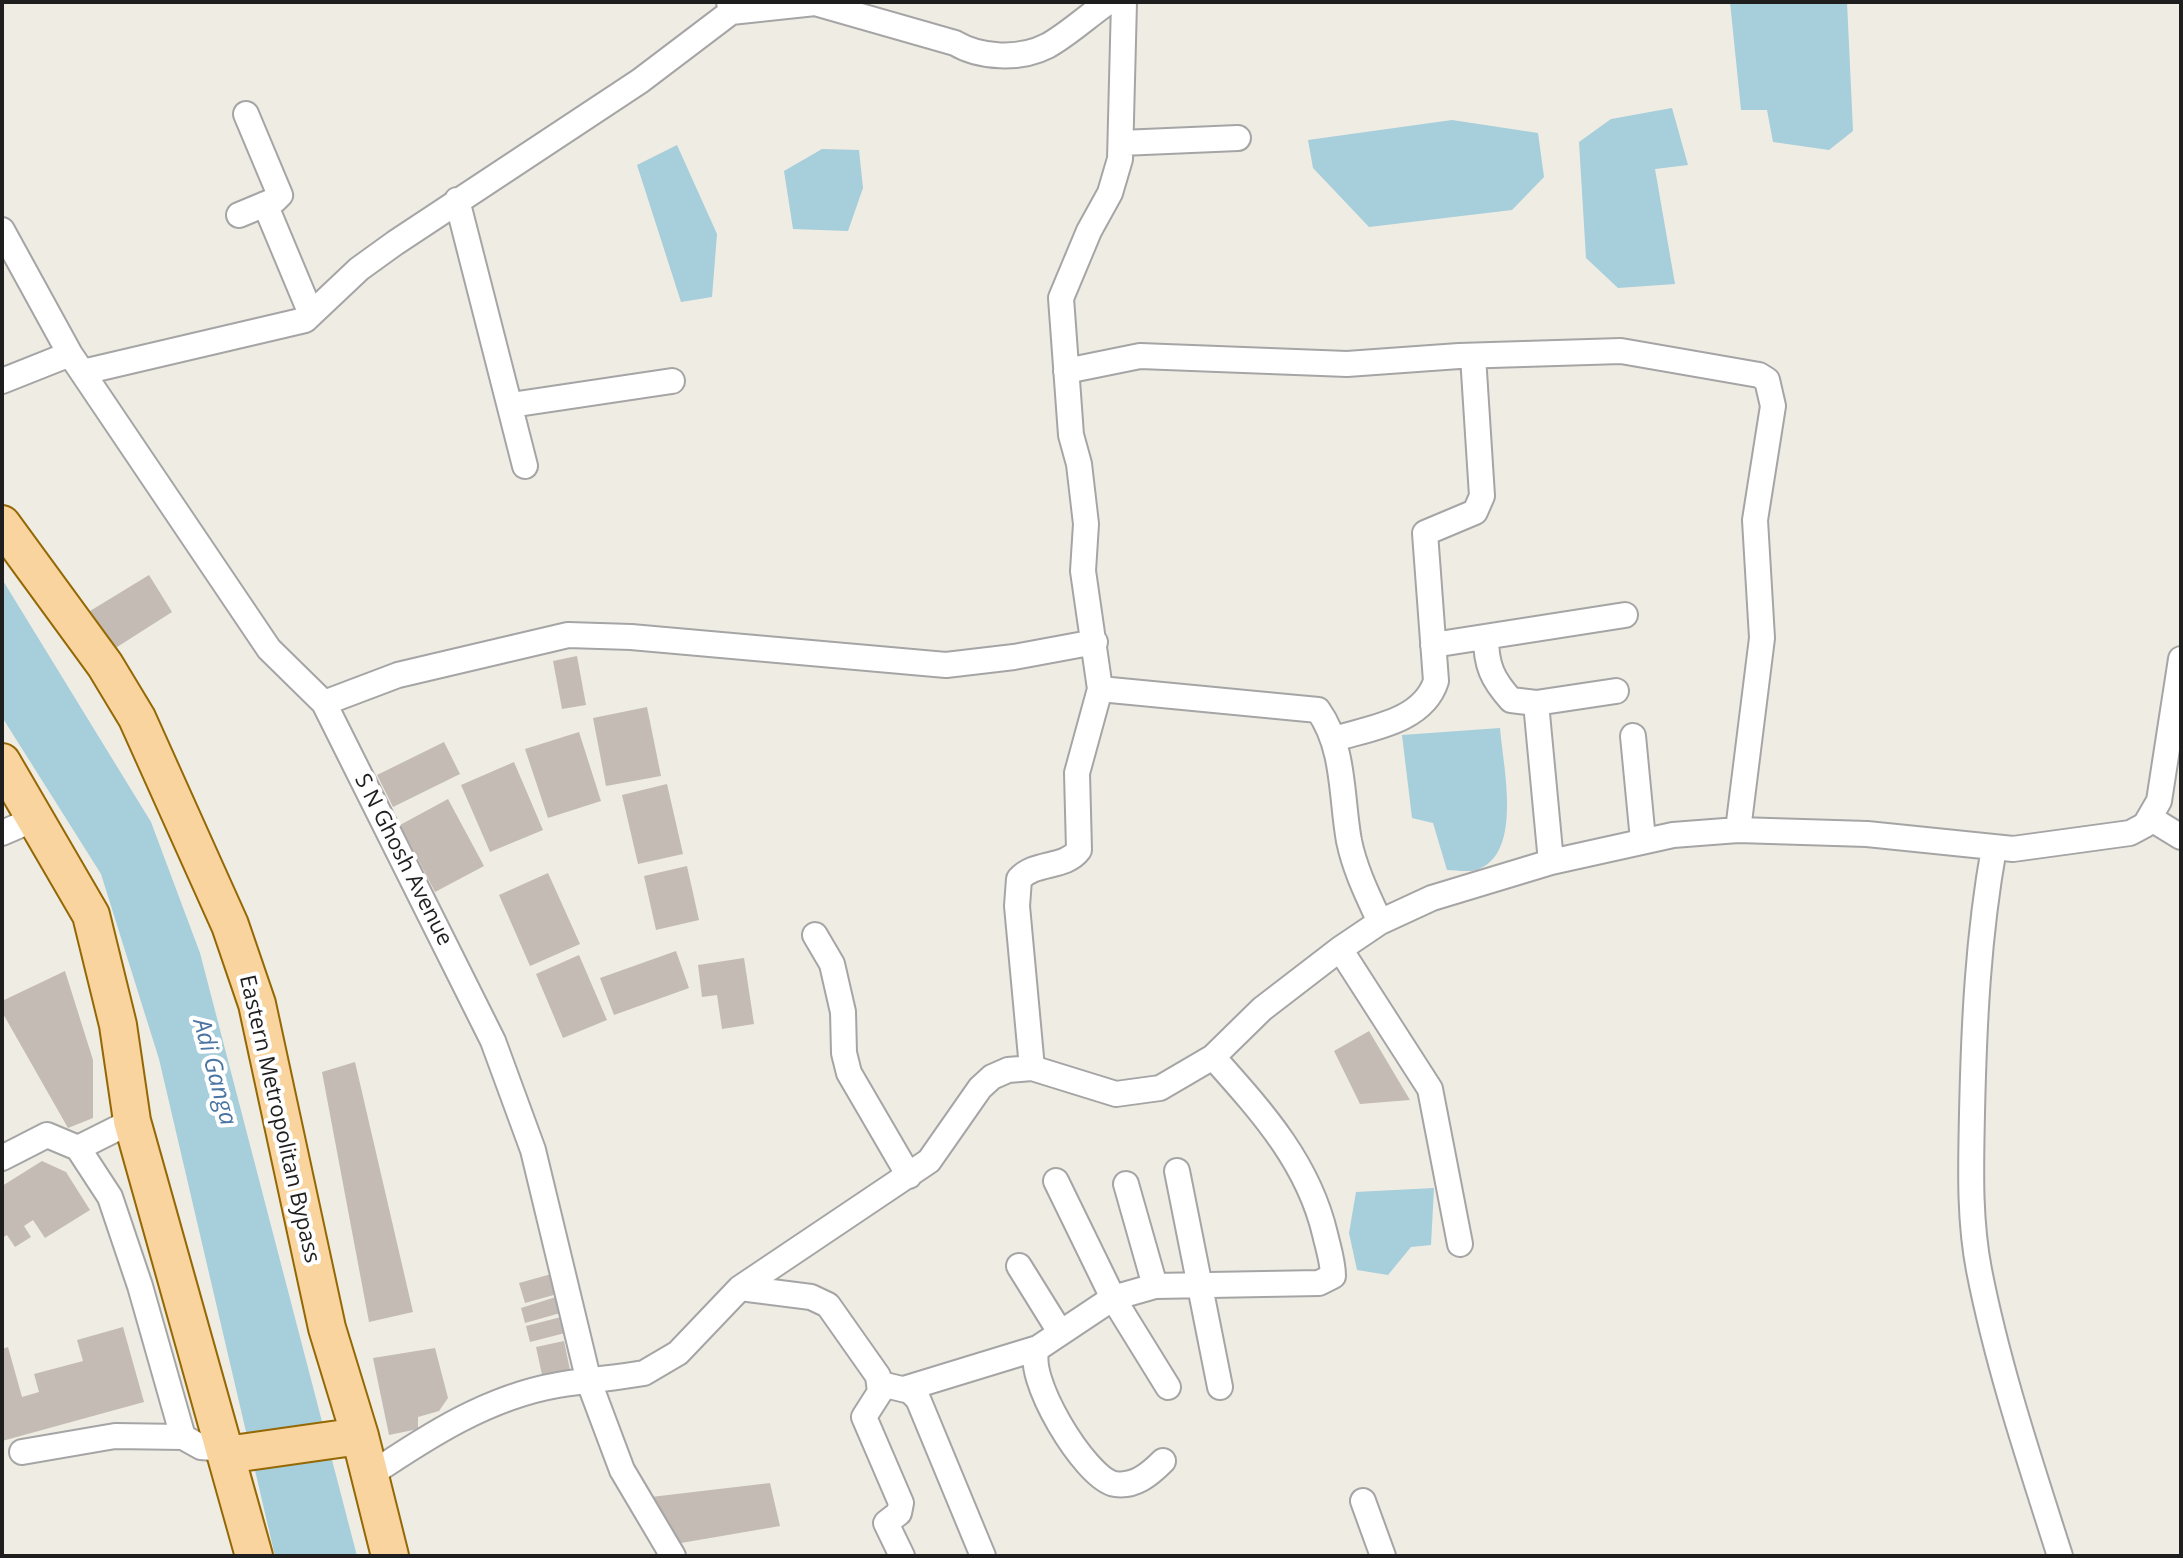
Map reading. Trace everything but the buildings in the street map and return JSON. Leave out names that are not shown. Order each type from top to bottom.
[{"type":"main road","name":"Eastern Metropolitan Bypass","points":[[2,524],[105,665],[137,718],[230,925],[257,1004],[327,1328],[360,1436],[390,1556]]},
{"type":"main road","points":[[2,762],[91,915],[118,1025],[132,1121],[254,1556]]},
{"type":"main road","points":[[225,1452],[360,1436]]},
{"type":"street","points":[[2,381],[76,363],[123,360],[254,334],[305,320],[359,269],[457,200],[640,81],[730,7],[815,3],[955,43],[972,53],[998,55],[1046,46],[1108,2]]},
{"type":"street","points":[[1032,1068],[1017,906],[1019,879],[1033,868],[1072,858],[1079,850],[1077,773],[1100,689],[1083,571],[1086,524],[1079,464],[1071,435],[1061,298],[1089,231],[1110,193],[1121,143],[1124,2]]},
{"type":"street","points":[[239,215],[278,198],[279,191],[246,114]]},
{"type":"street","points":[[1121,143],[1238,138]]},
{"type":"street","points":[[457,200],[525,466]]},
{"type":"street","points":[[265,204],[311,314]]},
{"type":"street","name":"S N Ghosh Avenue","points":[[2,230],[76,363],[269,649],[324,703],[465,982],[521,1111],[589,1382],[622,1470],[673,1556]]},
{"type":"street","points":[[1066,371],[1140,356],[1347,364],[1621,351],[1759,375],[1767,380],[1773,406],[1755,520],[1762,638],[1738,830]]},
{"type":"street","points":[[1334,739],[1408,716],[1432,696],[1436,681],[1425,533],[1475,512],[1482,496],[1473,356]]},
{"type":"street","points":[[511,405],[672,381]]},
{"type":"street","points":[[1433,645],[1625,615]]},
{"type":"street","points":[[324,703],[398,675],[568,635],[631,637],[946,665],[1014,657],[1095,642]]},
{"type":"street","points":[[1486,637],[1486,665],[1511,700],[1536,703],[1616,691]]},
{"type":"street","points":[[370,1475],[422,1440],[479,1410],[536,1390],[656,1368],[689,1343],[740,1288],[909,1176],[937,1153],[980,1088],[992,1077],[1008,1070],[1032,1068],[1104,1091],[1133,1093],[1160,1088],[1213,1057],[1262,1009],[1340,949],[1380,922],[1432,898],[1551,862],[1643,840],[1738,830],[1890,836],[1994,848],[2033,848],[2122,836],[2138,829],[2150,818],[2162,785],[2181,659]]},
{"type":"street","points":[[1100,689],[1318,710],[1331,728],[1350,843],[1361,882],[1380,922]]},
{"type":"street","points":[[1536,703],[1551,862]]},
{"type":"street","points":[[1633,736],[1643,840]]},
{"type":"street","points":[[2,833],[37,818]]},
{"type":"street","points":[[2150,818],[2181,837]]},
{"type":"street","points":[[1994,848],[1983,905],[1974,1004],[1971,1205],[1979,1269],[2000,1363],[2060,1556]]},
{"type":"street","points":[[815,935],[832,964],[843,1012],[844,1053],[849,1073],[909,1176]]},
{"type":"street","points":[[1340,949],[1430,1089],[1460,1244]]},
{"type":"street","points":[[902,1556],[886,1523],[899,1513],[901,1503],[864,1417],[880,1392],[1038,1348],[1113,1298],[1155,1286],[1319,1283],[1332,1279],[1320,1211],[1307,1179],[1250,1098],[1213,1057]]},
{"type":"street","points":[[78,1148],[132,1121]]},
{"type":"street","points":[[2,1158],[47,1135],[78,1148],[110,1197],[140,1286],[183,1437],[192,1445],[225,1452]]},
{"type":"street","points":[[1177,1171],[1220,1387]]},
{"type":"street","points":[[1056,1181],[1113,1298],[1168,1387]]},
{"type":"street","points":[[1126,1184],[1155,1286]]},
{"type":"street","points":[[1019,1266],[1060,1332]]},
{"type":"street","points":[[740,1288],[822,1301],[834,1311],[893,1386],[918,1399],[983,1556]]},
{"type":"street","points":[[1038,1348],[1034,1364],[1038,1378],[1065,1432],[1089,1468],[1115,1484],[1131,1483],[1150,1474],[1163,1461]]},
{"type":"street","points":[[22,1452],[115,1436],[183,1437]]},
{"type":"street","points":[[1363,1501],[1383,1556]]},
{"type":"water","points":[[1730,2],[1847,2],[1853,131],[1829,150],[1773,142],[1767,110],[1741,110]]},
{"type":"water","points":[[1672,108],[1688,165],[1655,169],[1675,284],[1618,288],[1586,258],[1579,142],[1611,119]]},
{"type":"water","points":[[1452,120],[1538,133],[1544,177],[1512,210],[1369,227],[1313,168],[1308,140]]},
{"type":"water","points":[[677,145],[717,234],[712,297],[681,302],[637,165]]},
{"type":"water","points":[[822,149],[859,150],[863,188],[848,231],[793,229],[784,171]]},
{"type":"water","name":"Adi Ganga","points":[[2,579],[151,822],[200,953],[357,1556],[275,1556],[159,1059],[101,874],[2,717]]},
{"type":"water","points":[[1500,728],[1507,806],[1501,845],[1493,859],[1479,869],[1447,870],[1433,823],[1412,818],[1402,735]]},
{"type":"water","points":[[1434,1188],[1431,1245],[1411,1247],[1388,1275],[1357,1270],[1349,1233],[1356,1192]]}]
